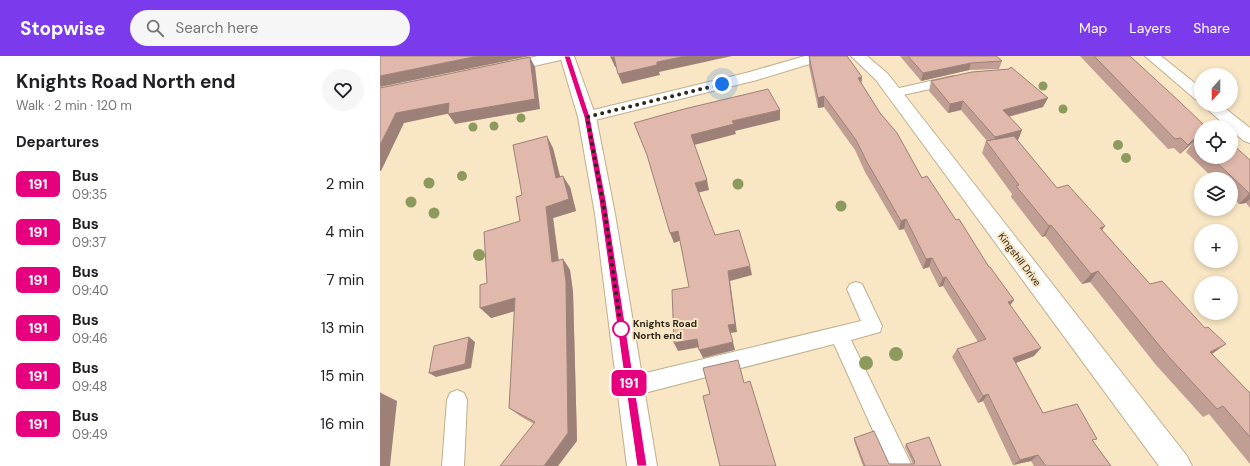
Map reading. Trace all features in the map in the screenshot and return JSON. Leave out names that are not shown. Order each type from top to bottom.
[{"type":"street","points":[[491,70],[560,56]]},
{"type":"street","points":[[567,56],[587,117],[605,214],[629,387],[642,466]]},
{"type":"street","points":[[587,117],[751,77],[821,56]]},
{"type":"street","name":"Kingshill Drive","points":[[858,56],[882,77],[1177,466]]},
{"type":"street","points":[[1152,56],[1194,90]]},
{"type":"street","points":[[1220,112],[1250,137]]},
{"type":"lane","points":[[894,93],[962,78]]},
{"type":"lane","points":[[629,387],[873,326],[856,290]]},
{"type":"lane","points":[[839,334],[901,466]]},
{"type":"lane","points":[[453,466],[457,400]]},
{"type":"building","points":[[380,56],[478,56],[380,76]]},
{"type":"building","points":[[611,56],[686,56],[657,62],[657,65],[618,74],[614,57],[611,58]]},
{"type":"building","points":[[809,56],[847,56],[862,77],[858,78],[880,113],[897,133],[922,178],[927,176],[956,220],[959,219],[989,267],[1014,300],[1008,302],[1041,348],[1013,358],[1043,413],[1077,404],[1097,439],[1092,440],[1111,466],[1046,466],[1038,455],[1020,460],[988,394],[983,396],[957,349],[986,339],[946,277],[943,278],[932,258],[926,259],[906,219],[901,221],[856,140],[824,96],[818,98]]},
{"type":"building","points":[[908,56],[996,56],[1002,61],[971,63],[923,73]]},
{"type":"building","points":[[1094,56],[1130,56],[1199,120],[1194,120],[1194,139],[1188,145],[1181,138],[1175,139]]},
{"type":"building","points":[[530,57],[535,99],[448,114],[449,103],[396,113],[380,145],[380,88]]},
{"type":"building","points":[[1011,67],[1048,98],[1003,110],[1022,130],[995,137],[963,101],[950,104],[931,81],[972,72],[1009,69]]},
{"type":"building","points":[[768,89],[780,110],[732,121],[734,124],[691,135],[707,180],[695,183],[715,235],[739,230],[750,266],[728,271],[735,324],[728,325],[733,342],[699,350],[697,339],[674,343],[672,290],[689,287],[678,231],[670,233],[647,155],[634,123],[684,109]]},
{"type":"building","points":[[547,136],[556,178],[563,176],[569,199],[546,207],[552,262],[563,259],[566,282],[568,433],[544,466],[500,466],[535,422],[509,408],[515,298],[480,308],[480,285],[487,283],[484,232],[520,221],[516,197],[522,195],[513,145]]},
{"type":"building","points":[[1014,136],[1057,188],[1068,185],[1105,226],[1100,228],[1150,284],[1162,281],[1194,316],[1194,320],[1198,320],[1205,328],[1208,327],[1226,344],[1210,352],[1250,393],[1250,437],[1223,406],[1217,409],[1168,356],[1098,271],[1091,274],[1051,225],[1049,226],[1016,186],[1019,185],[986,141]]},
{"type":"building","points":[[1238,149],[1250,160],[1250,194],[1238,183],[1238,172],[1227,172],[1218,164],[1238,164]]},
{"type":"building","points":[[469,337],[465,364],[429,373],[434,346]]},
{"type":"building","points":[[738,360],[744,383],[750,381],[776,466],[720,466],[703,396],[710,394],[703,368]]},
{"type":"building","points":[[874,431],[889,464],[914,464],[915,462],[906,444],[929,437],[941,466],[865,466],[854,438]]},
{"type":"bus line","name":"191","points":[[567,56],[587,117],[605,214],[629,387],[642,466]]},
{"type":"place","name":"Knights Road North end","points":[[621,329]]},
{"type":"route","points":[[621,329],[605,214],[587,117],[722,84]]}]
